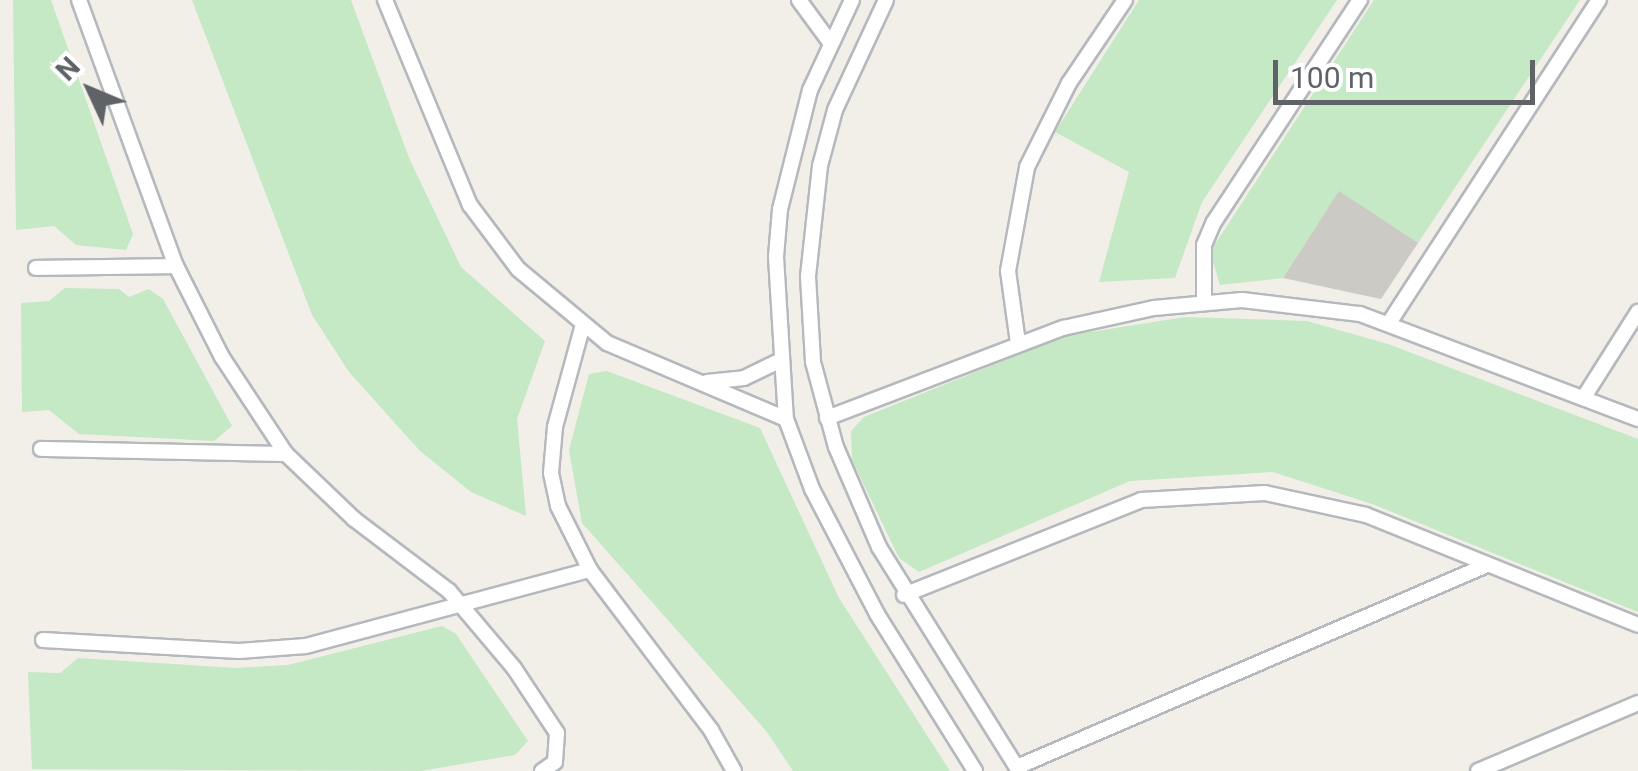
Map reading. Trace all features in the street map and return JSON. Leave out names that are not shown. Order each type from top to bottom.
[{"type":"street","points":[[79,0],[176,266],[222,357],[286,454],[464,606],[550,718],[558,752],[542,771]]},
{"type":"street","points":[[385,0],[470,205],[518,269],[582,328],[786,418]]},
{"type":"street","points":[[799,0],[830,41]]},
{"type":"street","points":[[852,0],[810,90],[780,209],[780,360],[786,418],[812,489],[877,614],[975,771]]},
{"type":"street","points":[[886,0],[835,110],[810,224],[809,324],[827,418],[848,477],[904,595],[1018,769],[1487,566]]},
{"type":"street","points":[[1018,343],[1008,271],[1026,168],[1061,96],[1125,0]]},
{"type":"street","points":[[1204,302],[1204,245],[1214,222],[1360,0]]},
{"type":"street","points":[[1389,323],[1599,0]]},
{"type":"street","points":[[36,268],[176,266]]},
{"type":"street","points":[[827,418],[1018,343],[1104,316],[1204,302],[1313,304],[1389,323],[1638,419]]},
{"type":"street","points":[[1584,397],[1638,312]]},
{"type":"street","points":[[582,328],[561,396],[552,473],[565,525],[590,570],[734,771]]},
{"type":"street","points":[[701,383],[744,378],[780,360]]},
{"type":"street","points":[[41,449],[286,454]]},
{"type":"street","points":[[904,595],[1104,511],[1200,492],[1319,502],[1638,625]]},
{"type":"street","points":[[42,640],[272,650],[464,606],[590,570]]},
{"type":"street","points":[[1478,771],[1638,704]]},
{"type":"green space","points":[[13,0],[51,0],[133,234],[126,250],[76,245],[54,226],[16,230]]},
{"type":"green space","points":[[192,0],[351,0],[409,158],[461,267],[545,341],[517,419],[526,516],[471,492],[420,451],[349,372],[312,315]]},
{"type":"green space","points":[[1139,0],[1337,0],[1202,202],[1175,278],[1099,282],[1129,172],[1055,132]]},
{"type":"green space","points":[[1374,0],[1580,0],[1418,243],[1339,192],[1283,278],[1220,285],[1210,252]]},
{"type":"green space","points":[[65,288],[119,289],[129,297],[149,289],[163,299],[232,426],[214,441],[79,434],[49,410],[22,412],[21,303],[49,301]]},
{"type":"green space","points":[[1185,317],[1307,321],[1388,344],[1638,439],[1638,612],[1375,505],[1273,472],[1130,481],[919,572],[899,558],[852,460],[851,431],[864,417],[1065,336]]},
{"type":"green space","points":[[607,371],[760,428],[839,598],[950,771],[793,771],[767,732],[582,523],[569,450],[589,374]]},
{"type":"green space","points":[[442,626],[456,634],[528,741],[515,755],[421,771],[32,769],[28,672],[60,673],[78,658],[236,668],[288,665]]},
{"type":"building","points":[[1339,191],[1418,243],[1381,299],[1283,278]]}]
